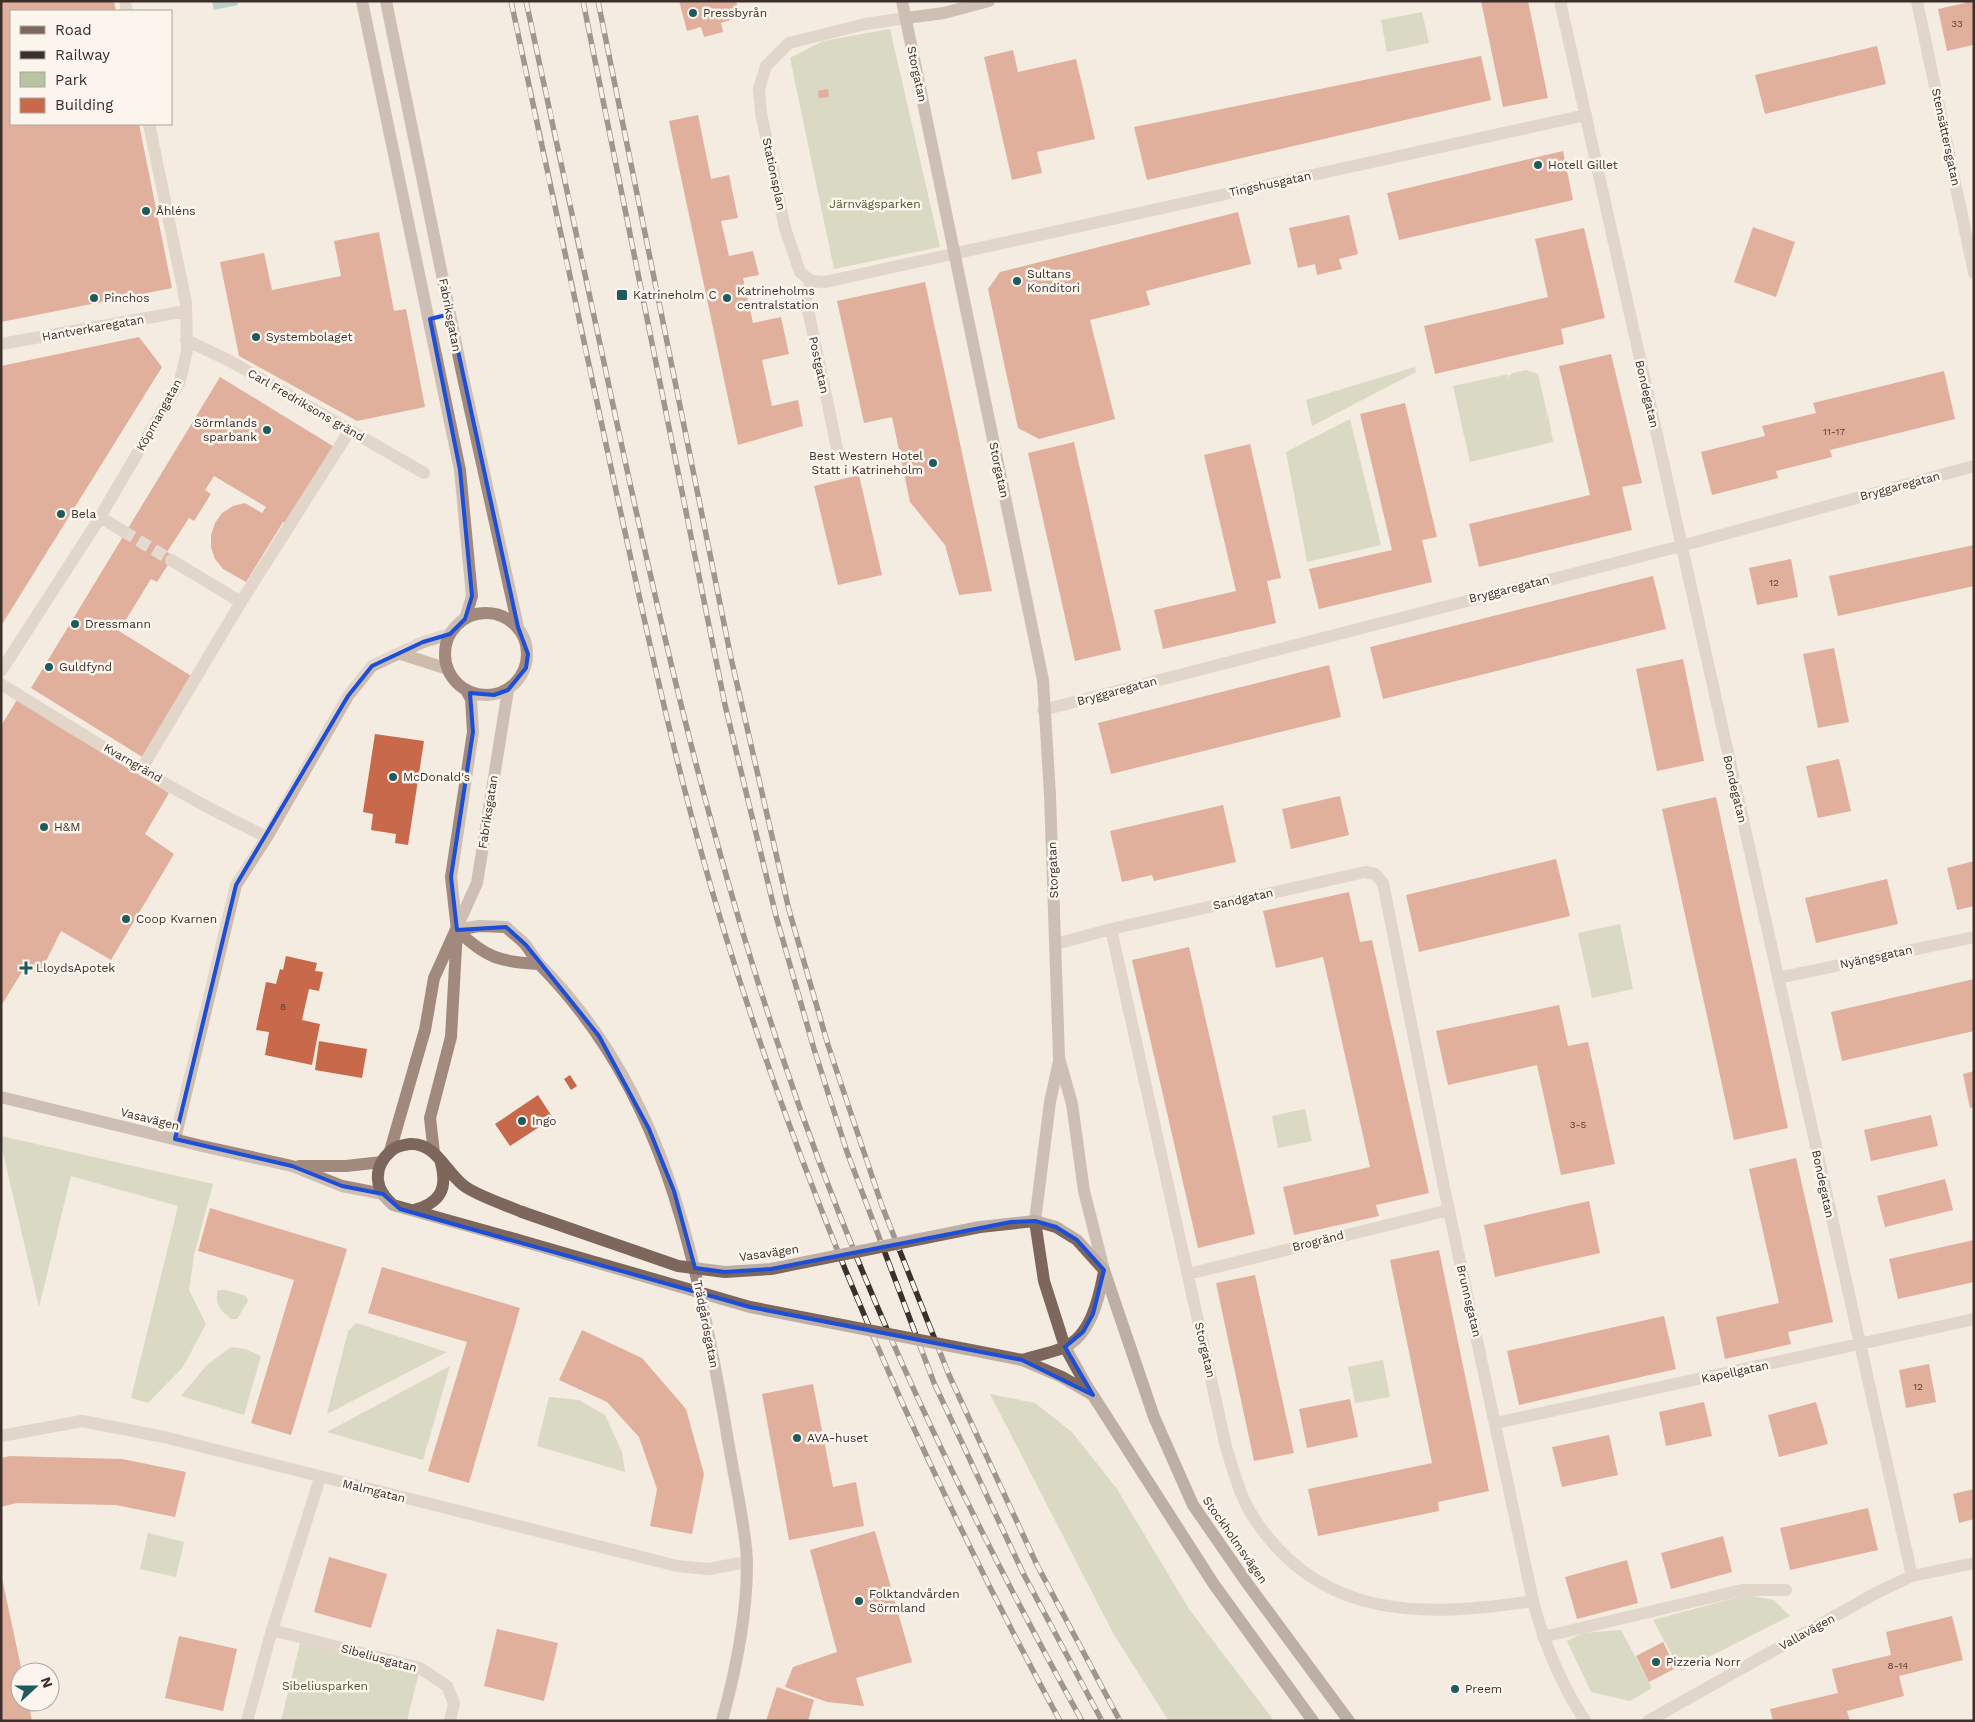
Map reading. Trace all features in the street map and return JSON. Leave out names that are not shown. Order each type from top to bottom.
[{"type":"main road","name":"Vasavägen","points":[[390,1151],[403,1145],[416,1144],[438,1158],[463,1186],[522,1212],[678,1266],[725,1272],[771,1269],[980,1227],[1034,1221],[1056,1227],[1077,1240],[1104,1270]]},
{"type":"main road","points":[[383,1194],[378,1181],[382,1162],[390,1151]]},
{"type":"main road","points":[[414,1210],[433,1203],[441,1192],[444,1175],[438,1158]]},
{"type":"main road","name":"Vasavägen","points":[[383,1194],[393,1205],[750,1307],[1022,1360],[1062,1377],[1093,1394]]},
{"type":"main road","points":[[1034,1221],[1044,1281],[1065,1347],[1214,1583],[1313,1721]]},
{"type":"main road","points":[[1022,1360],[1065,1347],[1082,1332],[1093,1314],[1104,1270]]},
{"type":"main road","name":"Stockholmsvägen","points":[[1104,1270],[1154,1417],[1193,1505],[1246,1583],[1349,1721]]},
{"type":"street","name":"Fabriksgatan","points":[[362,1],[430,319],[460,470],[472,596],[465,619]]},
{"type":"street","name":"Fabriksgatan","points":[[386,1],[450,314],[518,627]]},
{"type":"street","name":"Storgatan","points":[[902,1],[1043,680],[1043,710],[1050,795],[1059,1058],[1050,1102],[1034,1221]]},
{"type":"street","points":[[906,18],[944,13],[989,1]]},
{"type":"street","name":"Bondegatan","points":[[1560,1],[1912,1576]]},
{"type":"street","name":"Stensättersgatan","points":[[1917,1],[1974,273]]},
{"type":"street","name":"Stationsplan","points":[[810,281],[800,272],[786,228],[761,113],[759,89],[766,66],[789,43],[865,24],[906,18]]},
{"type":"street","name":"Tingshusgatan","points":[[954,253],[1586,115]]},
{"type":"street","name":"Köpmangatan","points":[[1,671],[100,516],[180,381],[186,340],[186,311],[149,125]]},
{"type":"street","points":[[810,281],[825,282],[954,253]]},
{"type":"street","name":"Postgatan","points":[[810,281],[806,300],[837,448]]},
{"type":"street","name":"Hantverkaregatan","points":[[1,344],[186,311]]},
{"type":"street","points":[[430,319],[450,314]]},
{"type":"street","name":"Carl Fredriksons gränd","points":[[186,340],[230,361],[424,473]]},
{"type":"street","points":[[142,768],[241,602],[350,430]]},
{"type":"street","name":"Bryggaregatan","points":[[1043,710],[1681,546],[1974,466]]},
{"type":"street","points":[[100,516],[123,531]]},
{"type":"street","points":[[171,560],[241,602]]},
{"type":"street","points":[[175,1139],[236,885],[267,837],[348,696],[372,666],[423,642],[450,634],[465,619],[479,614],[493,613],[507,618],[518,627],[525,640],[528,654],[526,668],[518,681],[508,690],[486,696],[466,690],[455,682],[448,669],[445,652],[450,634]]},
{"type":"street","points":[[401,654],[448,669]]},
{"type":"street","name":"Kvarngränd","points":[[1,684],[238,824],[267,837]]},
{"type":"street","name":"Fabriksgatan","points":[[438,1158],[430,1118],[451,1036],[457,930],[451,877],[473,732],[471,700],[466,690]]},
{"type":"street","name":"Fabriksgatan","points":[[390,1151],[425,1030],[434,978],[478,883],[508,690]]},
{"type":"street","name":"Sandgatan","points":[[1111,929],[1365,872],[1375,874]]},
{"type":"street","name":"Brunnsgatan","points":[[1375,874],[1382,883],[1448,1210],[1542,1637],[1574,1704],[1585,1721]]},
{"type":"street","name":"Trädgårdsgatan","points":[[457,930],[479,926],[506,927],[526,945],[538,964],[571,998],[599,1036],[649,1129],[674,1191],[688,1240],[707,1327],[742,1521],[747,1562],[737,1664],[722,1721]]},
{"type":"street","points":[[1056,944],[1111,929]]},
{"type":"street","name":"Storgatan","points":[[1111,929],[1227,1451],[1250,1513],[1284,1556],[1308,1576],[1342,1594],[1408,1610],[1496,1606],[1533,1600]]},
{"type":"street","points":[[457,930],[476,949],[497,959],[538,964]]},
{"type":"street","name":"Nyängsgatan","points":[[1778,978],[1974,937]]},
{"type":"street","name":"Storgatan","points":[[1059,1058],[1072,1104],[1084,1191],[1104,1270]]},
{"type":"street","name":"Vasavägen","points":[[1,1097],[292,1166],[342,1186],[383,1194]]},
{"type":"street","name":"Vasavägen","points":[[292,1166],[346,1166],[382,1162]]},
{"type":"street","name":"Brogränd","points":[[1188,1274],[1448,1210]]},
{"type":"street","name":"Kapellgatan","points":[[1496,1424],[1974,1319]]},
{"type":"street","name":"Malmgatan","points":[[1,1436],[82,1422],[164,1438],[677,1566],[708,1569],[747,1562]]},
{"type":"street","points":[[247,1721],[272,1630],[320,1478]]},
{"type":"street","name":"Vallavägen","points":[[1648,1721],[1876,1593],[1912,1576],[1974,1563]]},
{"type":"street","points":[[1542,1637],[1742,1590],[1786,1590]]},
{"type":"street","name":"Sibeliusgatan","points":[[272,1630],[420,1668],[447,1686],[454,1703],[450,1721]]},
{"type":"highlighted area","points":[[450,314],[518,627],[528,654],[526,668],[508,690],[494,695],[470,693],[473,732],[451,877],[457,930],[506,927],[526,945],[599,1036],[649,1129],[674,1191],[695,1268],[725,1272],[771,1269],[1011,1222],[1035,1221],[1056,1227],[1077,1240],[1104,1270],[1093,1314],[1083,1332],[1065,1347],[1093,1395],[1022,1360],[750,1307],[400,1209],[383,1194],[342,1186],[292,1166],[175,1139],[236,885],[348,696],[372,666],[423,642],[450,634],[465,619],[472,596],[460,470],[430,319]]},
{"type":"green space","points":[[1422,12],[1429,43],[1387,52],[1381,20]]},
{"type":"green space","name":"Järnvägsparken","points":[[890,29],[940,247],[834,269],[790,58],[823,41]]},
{"type":"green space","points":[[1415,367],[1416,372],[1312,426],[1306,400]]},
{"type":"green space","points":[[1526,370],[1538,374],[1547,413],[1544,421],[1548,414],[1553,442],[1470,462],[1453,386],[1509,374],[1506,378],[1513,373]]},
{"type":"green space","points":[[1350,419],[1381,545],[1307,562],[1286,452]]},
{"type":"green space","points":[[1620,924],[1633,989],[1592,998],[1578,933]]},
{"type":"green space","points":[[1305,1109],[1312,1141],[1278,1148],[1272,1116]]},
{"type":"green space","points":[[1,1136],[213,1184],[194,1255],[189,1290],[206,1324],[183,1367],[148,1403],[131,1398],[178,1206],[71,1176],[39,1307],[1,1144]]},
{"type":"green space","points":[[218,1290],[226,1290],[246,1296],[248,1301],[237,1319],[231,1319],[217,1303]]},
{"type":"green space","points":[[356,1323],[447,1352],[327,1414],[348,1331]]},
{"type":"green space","points":[[231,1347],[245,1349],[261,1356],[244,1415],[181,1396],[207,1365]]},
{"type":"green space","points":[[1383,1360],[1390,1397],[1355,1403],[1348,1367]]},
{"type":"green space","points":[[450,1366],[423,1460],[327,1432]]},
{"type":"green space","points":[[990,1394],[1035,1403],[1072,1432],[1117,1489],[1189,1609],[1274,1721],[1169,1721],[1114,1635]]},
{"type":"green space","points":[[549,1397],[579,1400],[605,1415],[622,1452],[625,1472],[537,1446]]},
{"type":"green space","points":[[148,1533],[184,1542],[176,1577],[140,1569]]},
{"type":"green space","points":[[1746,1595],[1774,1600],[1790,1616],[1681,1671],[1653,1620]]},
{"type":"green space","points":[[1621,1630],[1652,1688],[1630,1701],[1591,1692],[1567,1641],[1583,1633]]},
{"type":"green space","name":"Sibeliusparken","points":[[300,1643],[419,1672],[407,1721],[281,1721]]},
{"type":"water","points":[[212,1],[237,1],[238,5],[214,10]]},
{"type":"building","points":[[1,1],[114,1],[116,10],[10,10],[10,125],[139,125],[172,288],[1,322]]},
{"type":"building","points":[[679,1],[736,1],[740,17],[721,23],[723,32],[704,37],[701,27],[687,31]]},
{"type":"building","points":[[1481,1],[1528,1],[1548,98],[1503,107]]},
{"type":"building","points":[[1964,1],[1974,1],[1973,45],[1947,51],[1938,9],[1965,3]]},
{"type":"building","points":[[1877,46],[1886,84],[1765,114],[1755,75]]},
{"type":"building","points":[[1013,50],[1018,72],[1076,59],[1095,139],[1037,152],[1042,173],[1012,180],[984,57]]},
{"type":"building","points":[[1481,56],[1491,100],[1147,180],[1134,127]]},
{"type":"building","points":[[828,89],[829,97],[819,98],[818,91]]},
{"type":"building","name":"Katrineholms centralstation","points":[[698,115],[711,179],[729,175],[738,218],[721,221],[729,256],[753,251],[759,275],[743,278],[753,323],[781,317],[789,354],[762,360],[772,406],[798,400],[803,426],[738,445],[669,121]]},
{"type":"building","points":[[1563,151],[1573,200],[1399,240],[1387,193]]},
{"type":"building","points":[[1238,212],[1251,264],[1146,291],[1150,305],[1090,320],[1115,419],[1039,439],[1018,428],[988,289],[1000,272]]},
{"type":"building","points":[[1349,215],[1358,254],[1339,259],[1342,269],[1317,275],[1315,264],[1298,268],[1289,228]]},
{"type":"building","points":[[1753,227],[1795,242],[1776,297],[1734,282]]},
{"type":"building","points":[[1584,228],[1605,318],[1561,329],[1564,344],[1435,374],[1424,326],[1548,297],[1535,239]]},
{"type":"building","points":[[379,232],[394,311],[406,309],[425,407],[357,421],[239,356],[220,262],[264,253],[272,290],[341,276],[334,241]]},
{"type":"building","name":"Best Western Hotel Statt i Katrineholm","points":[[925,282],[992,591],[959,595],[945,545],[910,502],[892,417],[864,423],[837,301]]},
{"type":"building","points":[[139,337],[162,367],[1,626],[1,366]]},
{"type":"building","points":[[1611,354],[1642,483],[1622,487],[1632,530],[1479,567],[1469,524],[1590,495],[1559,366]]},
{"type":"building","points":[[1944,371],[1955,419],[1830,450],[1832,457],[1776,471],[1778,478],[1712,495],[1701,452],[1765,436],[1762,426],[1816,413],[1813,403]]},
{"type":"building","points":[[220,377],[336,448],[289,526],[283,522],[246,582],[223,569],[215,559],[211,547],[211,535],[215,523],[222,513],[233,506],[245,503],[262,513],[266,507],[214,476],[205,490],[211,494],[194,521],[189,518],[167,552],[173,556],[171,560],[157,582],[151,579],[119,631],[193,677],[144,758],[31,688]]},
{"type":"building","points":[[1405,403],[1437,537],[1422,540],[1432,582],[1319,609],[1309,569],[1392,550],[1360,414]]},
{"type":"building","points":[[1074,442],[1121,650],[1075,661],[1028,453]]},
{"type":"building","points":[[1250,444],[1281,578],[1267,581],[1276,623],[1163,649],[1154,610],[1236,591],[1204,455]]},
{"type":"building","points":[[859,475],[882,575],[838,585],[814,486]]},
{"type":"building","points":[[1974,545],[1974,586],[1838,616],[1829,576]]},
{"type":"building","points":[[1791,559],[1798,597],[1757,605],[1749,568]]},
{"type":"building","points":[[1653,576],[1666,629],[1383,699],[1370,647]]},
{"type":"building","points":[[1834,648],[1849,722],[1818,728],[1803,654]]},
{"type":"building","points":[[1683,659],[1704,761],[1657,771],[1636,669]]},
{"type":"building","points":[[1329,665],[1341,717],[1111,774],[1098,723]]},
{"type":"building","points":[[18,698],[169,793],[145,834],[174,854],[111,960],[61,931],[39,975],[25,967],[1,1006],[1,726]]},
{"type":"building","name":"McDonald's","points":[[375,734],[424,741],[408,845],[395,843],[396,834],[371,830],[373,814],[363,812]]},
{"type":"building","points":[[1839,759],[1851,811],[1818,818],[1806,766]]},
{"type":"building","points":[[1340,796],[1349,835],[1291,849],[1282,809]]},
{"type":"building","points":[[1716,797],[1788,1128],[1734,1140],[1662,809]]},
{"type":"building","points":[[1223,805],[1236,862],[1154,881],[1152,875],[1122,882],[1110,831]]},
{"type":"building","points":[[1556,859],[1570,916],[1419,952],[1406,895]]},
{"type":"building","points":[[1974,861],[1974,906],[1957,910],[1947,868]]},
{"type":"building","points":[[1887,879],[1898,924],[1816,943],[1805,898]]},
{"type":"building","points":[[1349,892],[1360,942],[1372,940],[1429,1193],[1376,1205],[1379,1216],[1294,1235],[1283,1187],[1370,1167],[1323,957],[1276,968],[1263,911]]},
{"type":"building","points":[[1189,947],[1255,1234],[1198,1248],[1132,960]]},
{"type":"building","points":[[286,956],[317,963],[315,971],[323,972],[319,991],[309,989],[302,1020],[320,1024],[312,1065],[265,1055],[269,1032],[256,1030],[266,982],[276,984],[280,969],[283,970]]},
{"type":"building","points":[[1974,979],[1974,1031],[1842,1061],[1831,1012]]},
{"type":"building","points":[[1559,1005],[1568,1046],[1588,1042],[1615,1164],[1561,1175],[1537,1065],[1448,1085],[1436,1031]]},
{"type":"building","points":[[319,1041],[367,1049],[362,1078],[315,1070]]},
{"type":"building","points":[[1974,1071],[1974,1107],[1970,1108],[1963,1074]]},
{"type":"building","points":[[570,1075],[577,1086],[571,1090],[564,1079]]},
{"type":"building","points":[[538,1095],[553,1118],[510,1146],[495,1124]]},
{"type":"building","points":[[1931,1115],[1938,1146],[1871,1161],[1864,1130]]},
{"type":"building","points":[[1796,1158],[1833,1322],[1788,1332],[1791,1344],[1725,1359],[1716,1317],[1779,1303],[1749,1169]]},
{"type":"building","points":[[1945,1179],[1953,1210],[1885,1227],[1877,1196]]},
{"type":"building","points":[[1589,1201],[1600,1253],[1495,1277],[1484,1225]]},
{"type":"building","points":[[210,1208],[347,1249],[291,1435],[251,1423],[294,1280],[198,1251]]},
{"type":"building","points":[[1974,1240],[1974,1282],[1898,1299],[1889,1259]]},
{"type":"building","points":[[1439,1250],[1489,1491],[1438,1502],[1439,1511],[1318,1536],[1308,1489],[1432,1463],[1390,1260]]},
{"type":"building","points":[[382,1267],[520,1308],[469,1483],[428,1471],[467,1342],[368,1313]]},
{"type":"building","points":[[1255,1275],[1294,1453],[1254,1461],[1216,1283]]},
{"type":"building","points":[[1664,1316],[1676,1369],[1519,1405],[1507,1351]]},
{"type":"building","points":[[582,1330],[642,1358],[686,1409],[704,1474],[692,1534],[650,1526],[657,1489],[639,1437],[607,1402],[559,1380]]},
{"type":"building","points":[[1929,1364],[1936,1402],[1906,1408],[1899,1370]]},
{"type":"building","name":"AVA-huset","points":[[813,1384],[833,1487],[856,1482],[864,1526],[789,1540],[762,1394]]},
{"type":"building","points":[[1350,1399],[1358,1437],[1307,1448],[1299,1409]]},
{"type":"building","points":[[1704,1402],[1712,1436],[1666,1446],[1659,1412]]},
{"type":"building","points":[[1816,1402],[1828,1444],[1779,1457],[1768,1415]]},
{"type":"building","points":[[1609,1435],[1618,1475],[1562,1487],[1552,1447]]},
{"type":"building","points":[[10,1456],[122,1459],[186,1472],[175,1517],[116,1505],[17,1503],[1,1507],[1,1458]]},
{"type":"building","points":[[1974,1489],[1974,1519],[1959,1523],[1953,1494]]},
{"type":"building","points":[[1868,1508],[1878,1550],[1790,1570],[1780,1528]]},
{"type":"building","name":"Folktandvården Sörmland","points":[[875,1531],[912,1662],[856,1678],[864,1706],[827,1702],[785,1687],[793,1667],[837,1652],[810,1550]]},
{"type":"building","points":[[1723,1536],[1732,1572],[1671,1589],[1661,1553]]},
{"type":"building","points":[[329,1557],[387,1574],[371,1628],[314,1612]]},
{"type":"building","points":[[1627,1560],[1638,1603],[1577,1619],[1565,1577]]},
{"type":"building","points":[[2,1578],[20,1662],[10,1662],[10,1712],[30,1712],[32,1721],[1,1721]]},
{"type":"building","points":[[1952,1616],[1963,1660],[1899,1676],[1904,1696],[1847,1711],[1850,1721],[1773,1721],[1770,1709],[1838,1693],[1832,1669],[1891,1655],[1886,1632]]},
{"type":"building","points":[[497,1629],[558,1643],[544,1701],[484,1686]]},
{"type":"building","points":[[179,1636],[237,1649],[223,1711],[165,1698]]},
{"type":"building","name":"Pizzeria Norr","points":[[1663,1642],[1676,1668],[1649,1682],[1636,1656]]},
{"type":"building","points":[[777,1687],[814,1700],[808,1721],[766,1721]]},
{"type":"tunnel","points":[[123,531],[171,560]]},
{"type":"railway","points":[[511,1],[654,664],[694,826],[725,934],[758,1036],[794,1137],[832,1237],[873,1336],[916,1434],[962,1531],[1060,1721]]},
{"type":"railway","points":[[526,1],[661,622],[705,797],[754,970],[812,1142],[880,1312],[917,1396],[996,1560],[1082,1721]]},
{"type":"railway","points":[[583,1],[725,705],[776,916],[814,1049],[847,1152],[934,1383],[1023,1573],[1102,1721]]},
{"type":"railway","points":[[598,1],[731,658],[789,910],[828,1045],[882,1206],[949,1375],[1037,1565],[1120,1721]]},
{"type":"place","name":"Pressbyrån","points":[[693,13]]},
{"type":"place","name":"Hotell Gillet","points":[[1538,165]]},
{"type":"place","name":"Åhléns","points":[[146,211]]},
{"type":"place","name":"Sultans Konditori","points":[[1017,281]]},
{"type":"place","name":"Katrineholm C","points":[[622,295]]},
{"type":"place","name":"Pinchos","points":[[94,298]]},
{"type":"place","name":"Katrineholms centralstation","points":[[727,298]]},
{"type":"place","name":"Systembolaget","points":[[256,337]]},
{"type":"place","name":"Sörmlands sparbank","points":[[267,430]]},
{"type":"place","name":"Best Western Hotel Statt i Katrineholm","points":[[933,463]]},
{"type":"place","name":"Bela","points":[[61,514]]},
{"type":"place","name":"Dressmann","points":[[75,624]]},
{"type":"place","name":"Guldfynd","points":[[49,667]]},
{"type":"place","name":"McDonald's","points":[[393,777]]},
{"type":"place","name":"H&M","points":[[44,827]]},
{"type":"place","name":"Coop Kvarnen","points":[[126,919]]},
{"type":"place","name":"LloydsApotek","points":[[26,968]]},
{"type":"place","name":"Ingo","points":[[522,1121]]},
{"type":"place","name":"AVA-huset","points":[[797,1438]]},
{"type":"place","name":"Folktandvården Sörmland","points":[[859,1601]]},
{"type":"place","name":"Pizzeria Norr","points":[[1656,1662]]},
{"type":"place","name":"Preem","points":[[1455,1689]]}]
